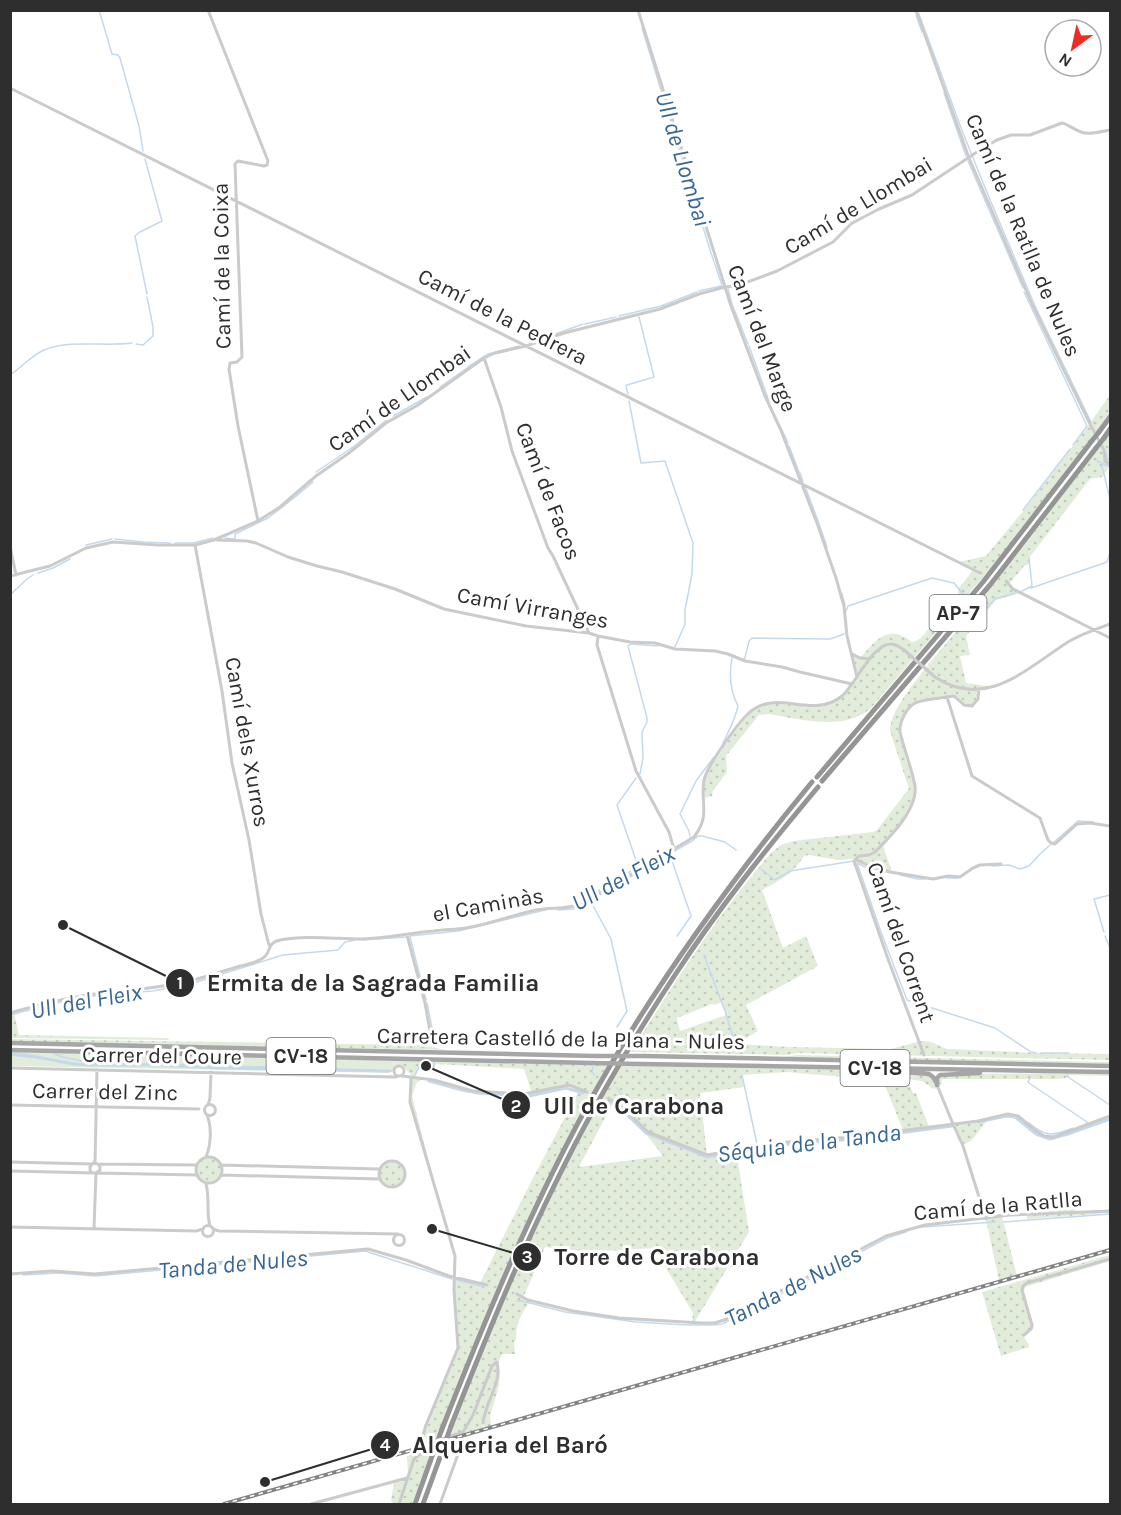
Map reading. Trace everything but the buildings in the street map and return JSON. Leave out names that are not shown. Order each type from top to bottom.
[{"type":"highway","name":"AP-7","points":[[817,777],[977,590],[1110,417]]},
{"type":"highway","name":"AP-7","points":[[822,781],[976,603],[1110,429]]},
{"type":"highway","points":[[416,1504],[470,1357],[526,1227],[610,1066],[669,970],[708,915],[812,782]]},
{"type":"highway","points":[[423,1504],[477,1359],[528,1241],[555,1183],[606,1088],[675,974],[768,847],[818,787]]},
{"type":"main road","name":"Carretera Castelló de la Plana - Nules","points":[[10,1043],[1110,1066]]},
{"type":"main road","name":"Carretera Castelló de la Plana - Nules","points":[[10,1050],[1110,1072]]},
{"type":"main road","name":"CV-18","points":[[828,1067],[925,1073],[933,1077],[937,1085]]},
{"type":"main road","name":"CV-18","points":[[937,1085],[938,1076],[946,1074],[1067,1071]]},
{"type":"street","name":"Camí de la Coixa","points":[[208,10],[268,161],[264,166],[238,161],[235,164],[242,357],[237,362],[230,363],[228,369],[258,521]]},
{"type":"street","name":"Camí del Marge","points":[[638,10],[725,287],[765,396],[817,522],[844,606],[845,626],[857,677]]},
{"type":"street","name":"Camí de la Ratlla de Nules","points":[[916,10],[971,156],[1032,304],[1090,426],[1104,450],[1105,461],[1110,465]]},
{"type":"street","name":"Camí de la Pedrera","points":[[10,88],[980,573]]},
{"type":"street","name":"Camí de Llombai","points":[[10,576],[50,566],[86,548],[107,543],[195,545],[214,540],[258,521],[280,507],[316,476],[350,453],[386,423],[418,405],[484,358],[574,330],[660,309],[699,294],[737,286],[777,272],[833,242],[850,224],[912,195],[997,140],[1011,135],[1030,135],[1062,123],[1086,134],[1110,130]]},
{"type":"street","name":"Camí de Facos","points":[[484,358],[501,406],[512,451],[548,548],[589,633]]},
{"type":"street","name":"Camí Virranges","points":[[214,540],[256,543],[317,566],[395,589],[444,609],[526,626],[589,633],[630,642],[655,643],[675,649],[716,651],[745,662],[782,667],[852,684]]},
{"type":"street","name":"Camí dels Xurros","points":[[195,545],[222,691],[232,763],[269,945]]},
{"type":"street","points":[[10,546],[16,575]]},
{"type":"street","points":[[1006,581],[1013,589],[1110,638]]},
{"type":"street","name":"el Caminàs","points":[[269,945],[280,940],[302,938],[364,939],[467,928],[534,911],[581,904],[687,842],[698,832],[705,810],[703,790],[706,772],[726,742],[754,708],[777,702],[806,706],[828,703],[844,694],[880,647],[892,644],[904,650],[935,677],[951,686],[991,688],[1013,679],[1068,642],[1110,624]]},
{"type":"street","points":[[597,636],[597,645],[636,771],[669,832],[674,849]]},
{"type":"street","points":[[850,653],[860,658],[870,659]]},
{"type":"street","name":"Camí del Corrent","points":[[924,1055],[854,861],[859,856],[875,852],[911,807],[915,786],[900,732],[900,721],[915,704],[947,697],[954,696],[964,705],[972,706],[978,699],[979,689]]},
{"type":"street","points":[[947,697],[972,776],[1040,818],[1051,843],[1054,845],[1077,824],[1110,826]]},
{"type":"street","points":[[856,860],[890,872],[933,879],[948,876],[960,877],[980,865],[1001,864]]},
{"type":"street","points":[[407,935],[425,1003],[432,1042]]},
{"type":"street","points":[[10,1013],[63,999],[163,987],[193,980],[252,963],[266,956],[269,945]]},
{"type":"street","points":[[385,1077],[394,1072],[398,1066],[403,1068],[411,1078],[410,1102],[455,1256],[454,1296],[458,1348],[421,1442],[433,1442],[463,1432],[473,1415],[492,1366],[497,1362],[497,1382],[484,1412],[483,1423]]},
{"type":"street","name":"Carrer del Coure","points":[[10,1068],[400,1076],[422,1077],[473,1091],[524,1094],[569,1085],[587,1092]]},
{"type":"street","points":[[95,1173],[90,1170],[95,1163],[97,1070]]},
{"type":"street","points":[[394,1072],[400,1076],[404,1071]]},
{"type":"street","points":[[206,1157],[209,1150],[210,1121],[207,1109],[210,1098],[211,1072]]},
{"type":"street","points":[[937,1085],[963,1146],[986,1219]]},
{"type":"street","points":[[608,1098],[621,1106],[648,1132],[707,1155],[776,1143],[852,1137],[978,1121],[1002,1114],[1018,1116],[1039,1133],[1054,1137],[1110,1116]]},
{"type":"street","name":"Carrer del Zinc","points":[[10,1105],[207,1109],[213,1115]]},
{"type":"street","points":[[207,1109],[216,1109],[210,1121]]},
{"type":"street","points":[[209,1150],[212,1157]]},
{"type":"street","points":[[206,1157],[212,1157],[221,1165],[221,1175],[217,1181],[208,1184],[200,1181],[196,1175],[196,1165],[206,1157]]},
{"type":"street","points":[[392,1160],[400,1163],[405,1170],[402,1183],[394,1187],[385,1186],[379,1179],[379,1169],[384,1162],[392,1160]]},
{"type":"street","points":[[10,1162],[196,1165]]},
{"type":"street","points":[[95,1163],[100,1167],[100,1170],[95,1173]]},
{"type":"street","points":[[221,1165],[379,1169]]},
{"type":"street","points":[[10,1171],[196,1175]]},
{"type":"street","points":[[94,1228],[95,1173]]},
{"type":"street","points":[[221,1175],[379,1179]]},
{"type":"street","points":[[10,1227],[196,1231],[207,1236],[208,1184]]},
{"type":"street","name":"Camí de la Ratlla","points":[[518,1294],[528,1300],[588,1313],[648,1321],[715,1323],[895,1233],[925,1225],[1010,1215],[1110,1211]]},
{"type":"street","points":[[196,1231],[208,1228],[219,1231],[401,1234],[404,1238],[402,1244],[395,1244],[393,1239],[384,1234]]},
{"type":"street","points":[[203,1233],[208,1228]]},
{"type":"street","points":[[393,1239],[398,1234]]},
{"type":"street","points":[[10,1274],[52,1271],[95,1274],[362,1249],[380,1252],[487,1285]]},
{"type":"street","points":[[1024,1335],[1032,1325],[1022,1290],[1023,1286],[1110,1259]]},
{"type":"street","points":[[399,1504],[414,1459],[419,1455],[454,1446],[459,1449],[458,1457],[440,1504]]},
{"type":"street","points":[[311,1504],[407,1478]]},
{"type":"green space","points":[[1110,395],[1110,414],[1096,434],[1090,423]]},
{"type":"green space","points":[[1089,425],[1094,435],[1003,554],[871,708],[848,720],[835,722],[808,721],[769,714],[759,715],[726,756],[727,772],[713,791],[712,796],[704,798],[703,790],[707,772],[732,735],[754,709],[770,703],[806,706],[828,703],[844,694],[857,677],[851,653],[860,658],[877,640],[889,634],[896,634],[912,642],[921,638],[958,594],[958,589],[973,570],[959,562],[986,556]]},
{"type":"green space","points":[[1110,432],[1110,466],[1107,465],[1109,467],[1102,477],[1090,479],[1029,558],[1029,564],[1024,566],[1010,583],[1009,585],[1021,593],[996,600],[966,636],[970,655],[960,656],[966,683],[994,687],[979,689],[972,706],[964,705],[954,696],[915,703],[900,721],[899,732],[914,786],[908,810],[882,843],[892,872],[852,859],[838,860],[809,855],[804,856],[786,876],[762,890],[783,948],[806,936],[818,966],[746,1005],[758,1031],[737,1044],[891,1049],[920,1041],[931,1042],[947,1049],[1110,1054],[1110,1060],[631,1052],[680,974],[715,924],[772,852],[781,845],[793,841],[877,830],[909,788],[890,731],[898,707]],"holes":[[[722,1002],[726,1015],[680,1031],[677,1018]]]},
{"type":"green space","points":[[14,1013],[19,1035],[168,1038],[169,1040],[11,1038],[10,1014]]},
{"type":"green space","points":[[11,1039],[421,1045],[445,1050],[11,1042]]},
{"type":"green space","points":[[11,1052],[395,1059],[394,1069],[389,1073],[11,1066]]},
{"type":"green space","points":[[630,1055],[786,1057],[796,1055],[1110,1062],[1110,1064]]},
{"type":"green space","points":[[395,1059],[609,1065],[552,1169],[436,1441],[422,1442],[426,1425],[458,1348],[455,1277],[480,1283],[580,1089],[569,1085],[532,1094],[524,1069],[436,1064],[435,1067],[420,1067],[415,1077],[422,1078],[417,1082],[412,1096],[432,1174],[411,1105],[412,1076],[402,1065],[397,1065],[394,1069]]},
{"type":"green space","points":[[621,1065],[813,1068],[915,1073],[933,1077],[950,1074],[1063,1073],[1110,1074],[1110,1076],[1069,1075],[1059,1079],[942,1079],[939,1089],[932,1088],[922,1081],[907,1079],[913,1093],[916,1093],[929,1127],[903,1130],[882,1078],[787,1072],[742,1075],[744,1087],[700,1093],[707,1155],[736,1150],[749,1232],[694,1323],[692,1323],[693,1313],[654,1248],[586,1251],[545,1247],[524,1296],[530,1301],[518,1323],[514,1341],[515,1354],[502,1354],[498,1364],[499,1386],[490,1416],[491,1426],[484,1428],[484,1421],[483,1428],[449,1438],[536,1227]],"holes":[[[614,1101],[644,1129],[663,1156],[579,1167]]]},
{"type":"green space","points":[[989,1118],[972,1140],[963,1145],[953,1124]]},
{"type":"green space","points":[[209,1158],[214,1159],[220,1165],[220,1175],[214,1181],[209,1182],[204,1181],[198,1175],[197,1170],[198,1165],[204,1159]]},
{"type":"green space","points":[[392,1162],[401,1165],[404,1174],[401,1183],[392,1186],[383,1183],[380,1174],[383,1165]]},
{"type":"green space","points":[[1075,1208],[1076,1213],[1110,1211],[1110,1213],[1027,1219],[1027,1215],[1002,1216],[1017,1276],[999,1280],[985,1215]]},
{"type":"green space","points":[[1110,1255],[1110,1261],[1025,1287],[1024,1291],[1034,1328],[1024,1337],[1029,1347],[1001,1356],[982,1292]]},
{"type":"green space","points":[[433,1449],[413,1504],[393,1504],[391,1500],[394,1483],[404,1481],[408,1473],[407,1456]]},
{"type":"waterway","points":[[99,10],[112,54],[120,58],[139,126],[143,151]]},
{"type":"waterway","points":[[919,14],[988,195],[1035,306],[1091,422]]},
{"type":"waterway","points":[[916,15],[922,32]]},
{"type":"waterway","name":"Ull de Llombai","points":[[642,28],[722,285],[699,291]]},
{"type":"waterway","points":[[944,93],[966,156]]},
{"type":"waterway","points":[[145,159],[162,221],[135,236],[147,294]]},
{"type":"waterway","points":[[968,161],[1023,288]]},
{"type":"waterway","points":[[728,289],[748,344]]},
{"type":"waterway","name":"Ull de Llombai","points":[[619,316],[661,306],[697,292]]},
{"type":"waterway","points":[[1024,292],[1087,426],[1073,445]]},
{"type":"waterway","points":[[136,344],[143,345],[153,336],[147,297]]},
{"type":"waterway","name":"Ull de Llombai","points":[[585,324],[616,317]]},
{"type":"waterway","points":[[628,394],[627,385],[654,377],[639,317]]},
{"type":"waterway","name":"Ull de Llombai","points":[[539,340],[583,324]]},
{"type":"waterway","points":[[10,375],[39,352],[55,347],[77,344],[132,343]]},
{"type":"waterway","name":"Ull de Llombai","points":[[468,367],[488,354],[519,346]]},
{"type":"waterway","points":[[749,346],[769,401]]},
{"type":"waterway","name":"Ull de Llombai","points":[[440,387],[467,368]]},
{"type":"waterway","name":"Ull de Llombai","points":[[393,416],[427,397]]},
{"type":"waterway","points":[[629,401],[641,463],[665,461],[693,543],[692,574],[685,610],[685,624],[675,647]]},
{"type":"waterway","name":"Ull de Llombai","points":[[316,472],[353,447],[389,418]]},
{"type":"waterway","points":[[781,428],[788,443]]},
{"type":"waterway","points":[[789,446],[799,472]]},
{"type":"waterway","points":[[1023,510],[1070,449]]},
{"type":"waterway","points":[[1106,452],[1108,461]]},
{"type":"waterway","points":[[1097,461],[1110,467]]},
{"type":"waterway","points":[[1101,462],[1110,499]]},
{"type":"waterway","points":[[800,473],[803,482]]},
{"type":"waterway","name":"Ull de Llombai","points":[[225,538],[235,539],[235,534],[268,518],[313,482]]},
{"type":"waterway","points":[[806,489],[827,547]]},
{"type":"waterway","name":"Ull de Llombai","points":[[175,543],[193,543],[213,538]]},
{"type":"waterway","name":"Ull de Llombai","points":[[86,545],[112,539]]},
{"type":"waterway","name":"Ull de Llombai","points":[[115,539],[170,543]]},
{"type":"waterway","points":[[1031,588],[1107,562],[1110,553]]},
{"type":"waterway","points":[[1022,591],[1032,586],[1029,558]]},
{"type":"waterway","name":"Ull de Llombai","points":[[38,573],[70,559]]},
{"type":"waterway","name":"Ull de Llombai","points":[[10,595],[33,575]]},
{"type":"waterway","points":[[846,611],[848,606],[932,578],[954,583],[963,594]]},
{"type":"waterway","points":[[981,610],[984,611],[995,599],[1015,593]]},
{"type":"waterway","points":[[842,594],[845,605]]},
{"type":"waterway","points":[[743,659],[752,638],[830,639],[844,634]]},
{"type":"waterway","points":[[640,774],[643,758],[642,732],[647,718],[628,646],[631,644],[658,646]]},
{"type":"waterway","points":[[723,743],[738,706],[731,682],[732,658]]},
{"type":"waterway","points":[[690,837],[680,814],[696,781],[714,757]]},
{"type":"waterway","points":[[588,897],[638,866],[617,805],[636,778]]},
{"type":"waterway","points":[[1053,843],[1078,821],[1094,822]]},
{"type":"waterway","points":[[691,842],[698,836],[702,836],[725,842],[736,850]]},
{"type":"waterway","name":"Ull del Fleix","points":[[589,901],[690,842]]},
{"type":"waterway","points":[[992,866],[1009,865],[1020,869],[1029,866],[1050,845]]},
{"type":"waterway","points":[[670,855],[691,916],[677,936]]},
{"type":"waterway","points":[[761,869],[775,880],[790,871],[854,861]]},
{"type":"waterway","points":[[857,863],[907,1000],[995,1028],[1036,1053]]},
{"type":"waterway","points":[[857,863],[875,869]]},
{"type":"waterway","points":[[900,875],[925,879]]},
{"type":"waterway","points":[[947,878],[958,878]]},
{"type":"waterway","points":[[1104,932],[1094,899],[1110,895]]},
{"type":"waterway","points":[[590,900],[611,939],[627,1011],[617,1027]]},
{"type":"waterway","name":"Ull del Fleix","points":[[558,910],[580,906]]},
{"type":"waterway","name":"Ull del Fleix","points":[[410,936],[458,931],[545,910]]},
{"type":"waterway","points":[[1105,936],[1110,948]]},
{"type":"waterway","name":"Ull del Fleix","points":[[362,940],[406,937]]},
{"type":"waterway","points":[[410,937],[426,1000]]},
{"type":"waterway","name":"Ull del Fleix","points":[[10,1015],[100,995],[152,991],[187,985],[283,955],[338,950],[345,942],[355,940]]},
{"type":"waterway","points":[[704,955],[735,1044]]},
{"type":"waterway","points":[[427,1003],[435,1039]]},
{"type":"waterway","points":[[1041,1053],[1069,1053]]},
{"type":"waterway","name":"Séquia de la Tanda","points":[[10,1054],[74,1064],[220,1068]]},
{"type":"waterway","name":"Séquia de la Tanda","points":[[55,1054],[97,1064],[278,1066],[392,1071]]},
{"type":"waterway","name":"Séquia de la Tanda","points":[[10,1055],[74,1064]]},
{"type":"waterway","points":[[415,1075],[419,1067],[434,1067],[434,1062]]},
{"type":"waterway","points":[[593,1067],[594,1075]]},
{"type":"waterway","name":"Séquia de la Tanda","points":[[222,1068],[390,1071]]},
{"type":"waterway","points":[[742,1075],[757,1144]]},
{"type":"waterway","points":[[1068,1075],[1110,1105]]},
{"type":"waterway","points":[[1030,1078],[1029,1083],[1087,1122],[1086,1124]]},
{"type":"waterway","name":"Séquia de la Tanda","points":[[429,1081],[478,1093],[529,1096],[566,1088],[583,1093]]},
{"type":"waterway","points":[[617,1088],[623,1099],[622,1104]]},
{"type":"waterway","name":"Séquia de la Tanda","points":[[611,1102],[646,1133],[708,1157],[778,1145],[854,1139],[952,1126]]},
{"type":"waterway","name":"Séquia de la Tanda","points":[[978,1122],[1006,1116],[1015,1117],[1036,1134],[1050,1139],[1110,1119]]},
{"type":"waterway","points":[[1029,1123],[1050,1134],[1073,1128]]},
{"type":"waterway","points":[[1004,1222],[1110,1214]]},
{"type":"waterway","name":"Tanda de Nules","points":[[922,1227],[995,1222]]},
{"type":"waterway","name":"Tanda de Nules","points":[[517,1301],[565,1312],[636,1322],[722,1324],[887,1238],[906,1232]]},
{"type":"waterway","name":"Tanda de Nules","points":[[23,1275],[58,1273],[96,1276],[365,1251],[452,1279]]},
{"type":"waterway","name":"Tanda de Nules","points":[[457,1280],[484,1287]]},
{"type":"railway","points":[[224,1504],[1110,1250]]},
{"type":"place","name":"Ermita de la Sagrada Familia","points":[[63,925]]},
{"type":"place","name":"Ull de Carabona","points":[[426,1066]]},
{"type":"place","name":"Torre de Carabona","points":[[432,1229]]},
{"type":"place","name":"Alqueria del Baró","points":[[265,1482]]}]
